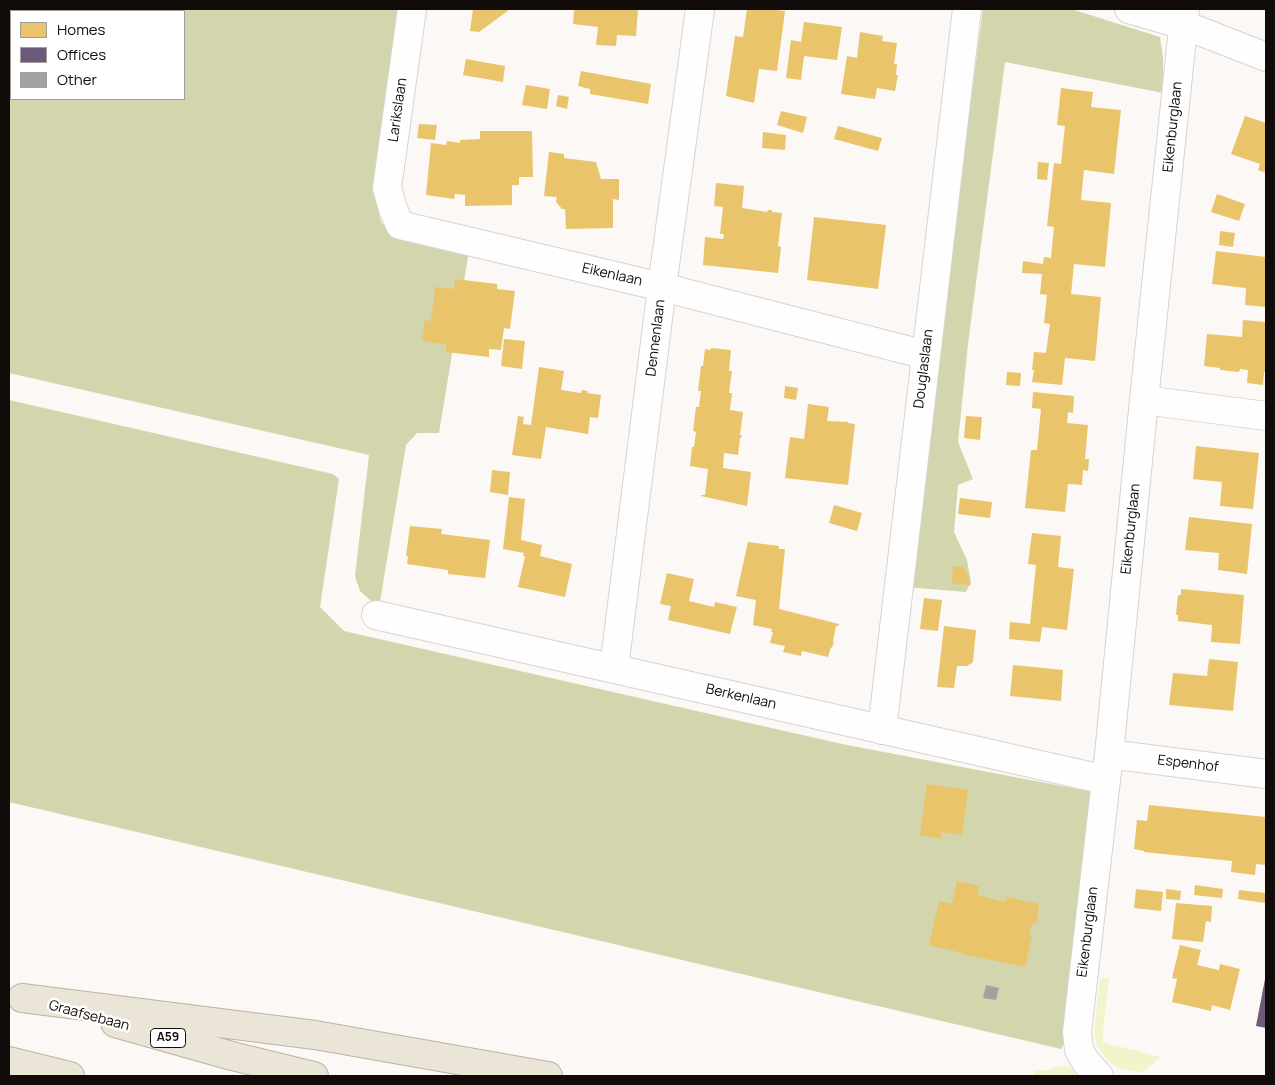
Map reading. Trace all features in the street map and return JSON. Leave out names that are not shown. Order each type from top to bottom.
[{"type":"highway","name":"Graafsebaan","points":[[15,996],[232,1056],[314,1076]]},
{"type":"highway","name":"A59","points":[[15,996],[315,1035],[548,1076]]},
{"type":"highway","points":[[9,1061],[70,1076]]},
{"type":"street","name":"Larikslaan","points":[[393,210],[386,188],[412,9]]},
{"type":"street","name":"Dennenlaan","points":[[614,668],[662,287],[700,9]]},
{"type":"street","name":"Douglaslaan","points":[[882,730],[967,9]]},
{"type":"street","points":[[1129,9],[1184,17],[1266,57]]},
{"type":"street","name":"Eikenburglaan","points":[[1099,1076],[1086,1062],[1079,1050],[1077,1032],[1108,767],[1184,17]]},
{"type":"street","name":"Eikenlaan","points":[[393,210],[400,225],[662,287],[926,354]]},
{"type":"street","points":[[1144,400],[1266,416]]},
{"type":"street","name":"Berkenlaan","points":[[376,615],[882,730],[1108,767]]},
{"type":"street","name":"Espenhof","points":[[1108,767],[1266,774]]},
{"type":"green space","points":[[9,9],[407,9],[379,215],[382,224],[399,233],[469,251],[439,433],[417,433],[406,445],[379,608],[360,591],[355,576],[369,455],[9,373]]},
{"type":"green space","points":[[983,9],[1071,9],[1160,37],[1163,58],[1163,93],[1005,62],[968,344],[958,442],[973,479],[958,485],[954,532],[967,560],[971,582],[966,592],[906,587]]},
{"type":"green space","points":[[9,400],[333,474],[339,479],[320,607],[344,631],[842,744],[1093,792],[1067,1038],[1061,1049],[9,802]]},
{"type":"green space","points":[[1109,977],[1102,1042],[1161,1057],[1143,1072],[1118,1068],[1107,1060],[1097,1045],[1094,1032],[1100,979]]},
{"type":"green space","points":[[1061,1066],[1071,1067],[1077,1076],[1033,1076],[1035,1071]]},
{"type":"building: Homes","points":[[473,9],[509,10],[479,32],[470,31]]},
{"type":"building: Homes","points":[[574,9],[638,9],[636,36],[617,35],[616,46],[596,45],[598,27],[573,24]]},
{"type":"building: Homes","points":[[747,9],[785,11],[777,71],[759,69],[754,103],[726,96],[735,36],[743,37]]},
{"type":"building: Homes","points":[[804,22],[842,27],[837,60],[804,56],[801,80],[786,78],[791,40],[801,42]]},
{"type":"building: Homes","points":[[860,32],[883,36],[882,41],[897,43],[894,64],[897,64],[896,75],[898,75],[895,91],[877,88],[875,99],[841,94],[847,56],[857,58]]},
{"type":"building: Homes","points":[[466,59],[505,66],[503,82],[463,75]]},
{"type":"building: Homes","points":[[581,71],[651,84],[648,104],[590,94],[590,89],[578,86]]},
{"type":"building: Homes","points":[[526,85],[550,89],[547,109],[522,105]]},
{"type":"building: Homes","points":[[1061,88],[1093,92],[1091,107],[1121,110],[1114,174],[1084,170],[1081,200],[1111,203],[1105,267],[1074,264],[1071,294],[1101,297],[1095,361],[1065,358],[1062,385],[1032,382],[1034,352],[1046,353],[1050,324],[1044,323],[1047,295],[1040,294],[1042,274],[1022,273],[1023,261],[1043,264],[1044,257],[1051,258],[1054,227],[1047,226],[1054,163],[1061,164],[1065,126],[1057,125]]},
{"type":"building: Homes","points":[[558,95],[569,97],[567,109],[556,106]]},
{"type":"building: Homes","points":[[781,111],[807,117],[803,133],[777,125]]},
{"type":"building: Homes","points":[[1245,116],[1266,123],[1266,173],[1258,170],[1260,164],[1231,154]]},
{"type":"building: Homes","points":[[419,124],[437,125],[435,140],[417,138]]},
{"type":"building: Homes","points":[[838,126],[882,138],[878,151],[834,139]]},
{"type":"building: Homes","points":[[480,131],[532,131],[533,177],[519,177],[519,185],[512,185],[512,205],[465,206],[465,195],[455,194],[454,199],[426,195],[431,143],[446,145],[447,141],[460,143],[460,140],[480,139]]},
{"type":"building: Homes","points":[[763,132],[786,135],[785,150],[762,148]]},
{"type":"building: Homes","points":[[549,152],[564,154],[564,158],[596,162],[601,179],[619,179],[619,200],[613,199],[613,228],[566,229],[565,209],[562,209],[556,202],[557,197],[544,196]]},
{"type":"building: Homes","points":[[1038,162],[1049,163],[1047,180],[1037,179]]},
{"type":"building: Homes","points":[[716,183],[744,186],[742,208],[767,212],[772,210],[772,212],[782,213],[778,246],[781,247],[778,273],[703,265],[705,237],[723,239],[724,234],[720,234],[723,207],[714,206]]},
{"type":"building: Homes","points":[[1217,194],[1245,204],[1239,221],[1211,212]]},
{"type":"building: Homes","points":[[814,217],[886,225],[878,289],[807,280]]},
{"type":"building: Homes","points":[[1220,231],[1235,233],[1233,247],[1219,245]]},
{"type":"building: Homes","points":[[1216,251],[1266,257],[1266,307],[1245,305],[1246,288],[1212,284]]},
{"type":"building: Homes","points":[[455,279],[497,284],[497,289],[515,291],[510,329],[504,328],[501,350],[489,349],[489,357],[446,352],[446,344],[422,341],[425,320],[431,321],[435,287],[454,289]]},
{"type":"building: Homes","points":[[1243,320],[1266,322],[1266,372],[1264,372],[1263,385],[1247,383],[1248,370],[1240,369],[1239,372],[1204,366],[1207,334],[1242,337]]},
{"type":"building: Homes","points":[[504,339],[525,341],[522,369],[501,366]]},
{"type":"building: Homes","points":[[711,348],[731,350],[729,371],[732,371],[729,393],[732,393],[730,410],[743,412],[740,435],[742,435],[738,455],[724,453],[723,468],[751,472],[747,506],[701,496],[705,495],[708,469],[690,466],[696,432],[693,431],[696,407],[699,407],[701,391],[698,391],[701,366],[703,366],[705,349],[710,350]]},
{"type":"building: Homes","points":[[539,367],[564,371],[561,390],[581,393],[582,390],[588,391],[587,393],[601,395],[598,418],[590,417],[588,434],[546,427],[541,459],[512,455],[518,416],[524,417],[523,424],[531,425]]},
{"type":"building: Homes","points":[[1007,372],[1021,373],[1020,386],[1006,385]]},
{"type":"building: Homes","points":[[785,386],[798,388],[796,400],[784,398]]},
{"type":"building: Homes","points":[[1033,392],[1074,396],[1073,413],[1068,412],[1067,423],[1088,425],[1085,459],[1089,459],[1088,471],[1083,470],[1082,485],[1068,484],[1065,512],[1025,508],[1031,450],[1037,450],[1041,409],[1032,408]]},
{"type":"building: Homes","points":[[808,404],[829,407],[827,421],[855,424],[848,485],[785,478],[790,437],[804,439]]},
{"type":"building: Homes","points":[[966,416],[982,417],[980,440],[964,438]]},
{"type":"building: Homes","points":[[1196,446],[1259,453],[1253,509],[1220,506],[1222,482],[1193,479]]},
{"type":"building: Homes","points":[[492,470],[510,472],[508,495],[490,492]]},
{"type":"building: Homes","points":[[509,497],[525,499],[521,540],[542,545],[540,556],[572,564],[565,597],[518,587],[525,557],[523,556],[524,553],[503,549]]},
{"type":"building: Homes","points":[[960,498],[992,502],[990,518],[958,514]]},
{"type":"building: Homes","points":[[834,505],[862,513],[857,531],[829,523]]},
{"type":"building: Homes","points":[[1189,517],[1252,524],[1247,574],[1218,570],[1219,553],[1185,550]]},
{"type":"building: Homes","points":[[410,526],[442,529],[441,534],[490,540],[485,578],[448,574],[448,570],[407,564],[408,556],[406,556]]},
{"type":"building: Homes","points":[[1032,533],[1061,536],[1058,567],[1074,569],[1067,630],[1042,627],[1040,642],[1009,639],[1010,622],[1030,624],[1036,565],[1028,564]]},
{"type":"building: Homes","points":[[748,542],[779,546],[779,549],[785,549],[779,609],[839,624],[836,626],[834,641],[828,657],[802,651],[801,656],[783,652],[785,646],[770,643],[772,629],[753,625],[756,600],[736,596]]},
{"type":"building: Homes","points":[[953,566],[964,567],[971,585],[952,584]]},
{"type":"building: Homes","points":[[667,573],[694,579],[689,601],[714,607],[715,602],[737,607],[730,634],[668,620],[671,606],[660,604]]},
{"type":"building: Homes","points":[[1181,589],[1244,595],[1240,644],[1211,642],[1212,625],[1178,621],[1178,615],[1176,615],[1178,595],[1181,595]]},
{"type":"building: Homes","points":[[924,598],[942,600],[938,631],[920,629]]},
{"type":"building: Homes","points":[[944,626],[976,630],[973,662],[967,666],[957,666],[954,688],[937,687]]},
{"type":"building: Homes","points":[[1209,659],[1238,662],[1233,711],[1169,705],[1173,673],[1207,676]]},
{"type":"building: Homes","points":[[1013,665],[1063,670],[1061,701],[1010,696]]},
{"type":"building: Homes","points":[[927,784],[968,790],[962,835],[942,832],[941,839],[920,835]]},
{"type":"building: Homes","points":[[1149,805],[1266,817],[1266,865],[1256,864],[1255,875],[1231,872],[1232,861],[1144,852],[1134,849],[1137,820],[1147,821]]},
{"type":"building: Homes","points":[[957,881],[979,886],[977,895],[1006,902],[1007,897],[1039,904],[1036,924],[1032,923],[1029,935],[1032,936],[1025,967],[929,945],[939,901],[952,904]]},
{"type":"building: Homes","points":[[1195,885],[1223,889],[1222,898],[1194,895]]},
{"type":"building: Homes","points":[[1136,889],[1163,892],[1161,911],[1134,908]]},
{"type":"building: Homes","points":[[1166,889],[1181,891],[1180,900],[1166,899]]},
{"type":"building: Homes","points":[[1239,890],[1266,893],[1265,903],[1238,899]]},
{"type":"building: Homes","points":[[1176,903],[1212,906],[1211,922],[1206,921],[1203,942],[1172,939]]},
{"type":"building: Homes","points":[[1180,945],[1201,950],[1197,965],[1219,970],[1220,964],[1240,969],[1230,1010],[1212,1005],[1211,1011],[1172,1002],[1177,979],[1172,978]]},
{"type":"building: Offices","points":[[1266,979],[1266,1028],[1256,1026]]},
{"type":"building: Other","points":[[986,985],[999,988],[996,1000],[983,998]]}]
